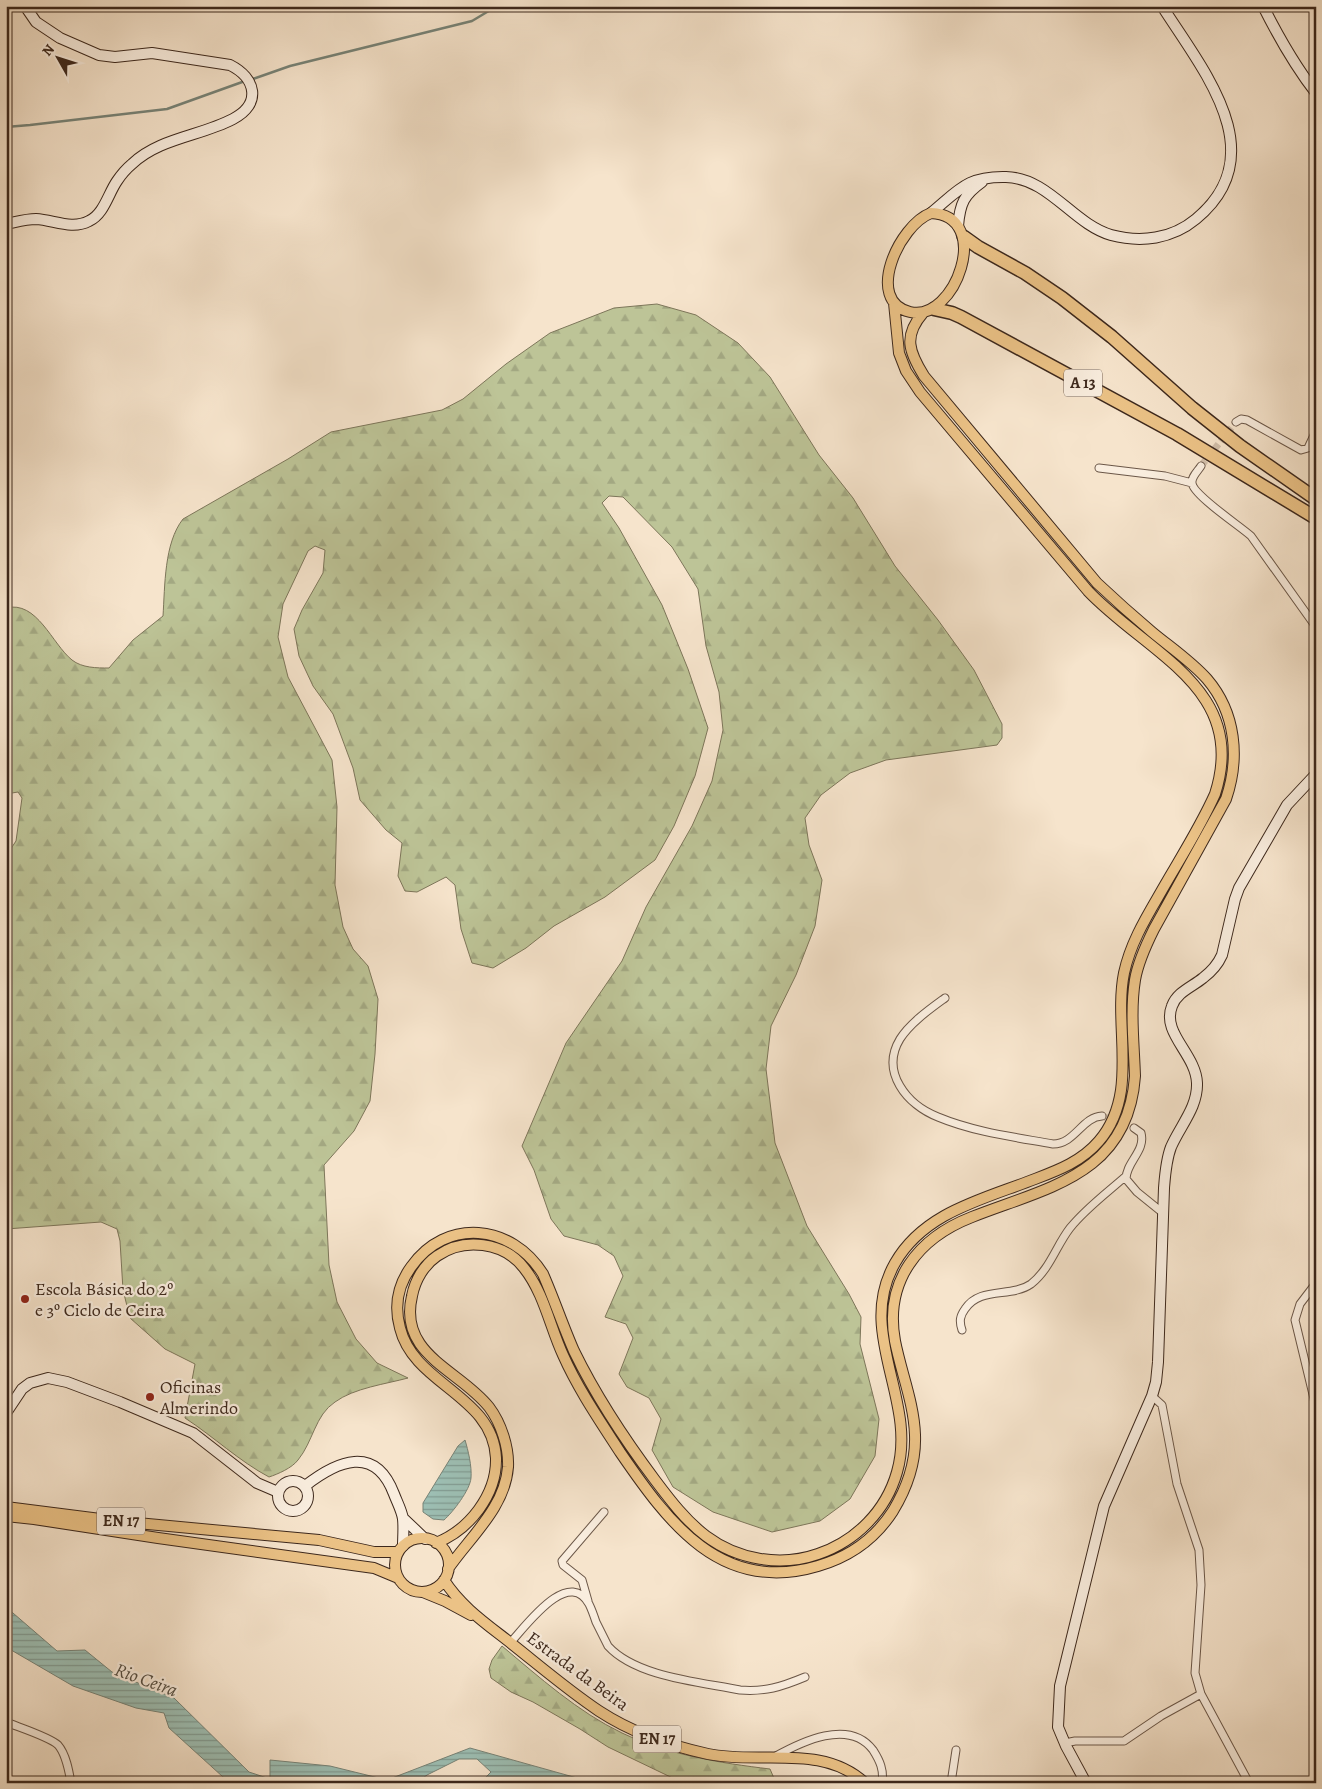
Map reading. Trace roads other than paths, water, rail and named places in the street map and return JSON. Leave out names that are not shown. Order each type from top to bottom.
[{"type":"highway","points":[[961,232],[978,247],[1026,272],[1062,298],[1112,337],[1192,408],[1240,446],[1316,499]]},
{"type":"highway","name":"A 13","points":[[928,311],[952,313],[967,320],[1177,434],[1316,518]]},
{"type":"main road","points":[[436,1542],[460,1530],[474,1515],[491,1486],[496,1461],[494,1445],[482,1418],[469,1404],[420,1365],[402,1338],[397,1316],[401,1285],[412,1265],[429,1247],[449,1237],[481,1233],[499,1236],[524,1250],[544,1274],[575,1353],[607,1410],[647,1469],[688,1521],[708,1538],[737,1553],[772,1561],[808,1557],[843,1543],[865,1526],[887,1497],[896,1477],[901,1453],[902,1425],[882,1340],[880,1319],[886,1283],[902,1252],[917,1234],[947,1214],[1052,1173],[1079,1159],[1100,1140],[1118,1106],[1123,1072],[1120,1010],[1124,973],[1142,924],[1215,794],[1219,781],[1222,756],[1218,724],[1209,704],[1198,688],[1180,670],[1119,621],[1088,591],[920,392],[906,371],[899,352],[894,302],[888,290],[889,273],[895,252],[904,235],[917,220],[931,213],[944,214],[953,221],[961,232],[964,250],[963,258],[957,276],[946,296],[915,323],[910,338],[913,356],[924,376],[1097,584],[1127,612],[1192,664],[1207,680],[1221,701],[1230,725],[1234,744],[1234,763],[1226,798],[1154,929],[1137,972],[1134,992],[1135,1082],[1128,1115],[1116,1138],[1108,1148],[1094,1163],[1083,1171],[1058,1184],[953,1225],[930,1240],[907,1266],[898,1288],[893,1311],[895,1341],[911,1405],[915,1438],[913,1461],[905,1488],[890,1515],[870,1538],[845,1556],[811,1568],[781,1573],[749,1570],[718,1558],[695,1544],[671,1520],[644,1487],[592,1409],[562,1354],[538,1291],[519,1262],[503,1251],[470,1244],[459,1246],[439,1255],[423,1271],[413,1290],[410,1308],[414,1333],[421,1346],[431,1358],[472,1390],[492,1411],[504,1438],[508,1462],[504,1486],[494,1507],[448,1570],[444,1580],[435,1588],[423,1592],[409,1589],[398,1578],[395,1570],[395,1561],[400,1549],[409,1541],[426,1539],[436,1542],[446,1554],[448,1570]]},
{"type":"main road","points":[[894,302],[906,311],[928,311]]},
{"type":"main road","name":"EN 17","points":[[6,1507],[116,1521],[319,1540],[381,1553],[400,1549]]},
{"type":"main road","name":"EN 17","points":[[6,1516],[364,1567],[382,1570],[398,1578]]},
{"type":"main road","name":"Estrada da Beira","points":[[444,1580],[456,1596],[479,1619],[558,1681],[601,1712],[628,1727],[659,1740],[708,1754],[734,1758],[815,1759],[830,1762],[845,1768],[865,1783]]},
{"type":"main road","name":"Estrada da Beira","points":[[423,1592],[479,1619]]},
{"type":"street","points":[[6,224],[37,219],[78,225],[89,222],[98,215],[117,181],[132,163],[152,150],[172,141],[233,119],[246,110],[251,102],[252,94],[247,76],[230,65],[152,54],[115,57],[99,55],[60,38],[36,22],[24,6]]},
{"type":"street","points":[[931,213],[966,183],[1007,177],[1030,182],[1043,188],[1087,222],[1108,234],[1124,238],[1140,240],[1158,238],[1175,233],[1191,224],[1205,212],[1217,198],[1226,182],[1231,164],[1230,128],[1217,95],[1162,6]]},
{"type":"street","points":[[1263,6],[1284,45],[1316,93]]},
{"type":"street","points":[[961,232],[960,208],[967,194],[985,179]]},
{"type":"street","points":[[1236,422],[1241,419],[1247,420],[1302,450],[1308,448],[1316,431]]},
{"type":"street","points":[[1192,483],[1201,466]]},
{"type":"street","points":[[1098,468],[1165,476],[1192,483],[1208,502],[1251,536],[1316,627]]},
{"type":"street","points":[[1086,1783],[1058,1727],[1060,1686],[1104,1506],[1152,1396],[1156,1382],[1164,1188],[1167,1160],[1171,1147],[1193,1106],[1198,1084],[1193,1062],[1171,1028],[1170,1013],[1176,998],[1204,978],[1219,962],[1236,894],[1247,872],[1287,805],[1316,774]]},
{"type":"street","points":[[945,998],[931,1008],[906,1032],[900,1039],[896,1050],[893,1070],[896,1079],[906,1096],[918,1106],[936,1116],[969,1128],[1053,1144],[1065,1142],[1091,1119],[1102,1116]]},
{"type":"street","points":[[962,1330],[960,1318],[967,1306],[983,1295],[1013,1291],[1030,1284],[1046,1268],[1072,1226],[1126,1176],[1140,1149],[1142,1140],[1141,1133],[1134,1128]]},
{"type":"street","points":[[1126,1176],[1134,1190],[1164,1212]]},
{"type":"street","points":[[1316,1283],[1300,1304],[1295,1320],[1316,1407]]},
{"type":"street","points":[[6,1413],[22,1389],[30,1383],[48,1378],[67,1382],[120,1402],[192,1433],[257,1483],[278,1492]]},
{"type":"street","points":[[1152,1396],[1162,1405],[1177,1484],[1198,1550],[1201,1585],[1195,1673],[1201,1694],[1249,1783]]},
{"type":"street","points":[[305,1486],[321,1474],[341,1464],[351,1461],[365,1462],[377,1468],[387,1480],[403,1518],[426,1539]]},
{"type":"street","points":[[289,1481],[299,1482],[305,1486],[308,1493],[308,1502],[302,1509],[289,1511],[282,1506],[278,1497],[280,1488],[289,1481]]},
{"type":"street","points":[[604,1512],[562,1561],[563,1565],[582,1580],[589,1603],[608,1646],[620,1658],[644,1670],[731,1688],[756,1691],[778,1688],[805,1677]]},
{"type":"street","points":[[400,1549],[403,1518]]},
{"type":"street","points":[[510,1643],[542,1610],[562,1593],[577,1592],[589,1603]]},
{"type":"street","points":[[1065,1744],[1075,1741],[1124,1741],[1161,1716],[1201,1694]]},
{"type":"street","points":[[6,1722],[51,1740],[59,1746],[69,1771],[71,1783]]},
{"type":"street","points":[[773,1758],[792,1746],[839,1733],[853,1735],[868,1743],[878,1759],[883,1773],[882,1783]]},
{"type":"street","points":[[951,1783],[956,1750]]},
{"type":"water","points":[[465,1440],[471,1473],[468,1488],[444,1520],[433,1519],[423,1512],[423,1503],[458,1446]]},
{"type":"water","name":"Rio Ceira","points":[[6,1607],[57,1651],[85,1650],[112,1672],[174,1698],[249,1772],[270,1779],[270,1760],[330,1766],[387,1780],[470,1748],[595,1783],[480,1783],[491,1772],[477,1759],[459,1759],[427,1775],[416,1783],[235,1783],[223,1777],[169,1728],[164,1713],[136,1708],[73,1686],[6,1647]]},
{"type":"waterway","points":[[250,80],[290,66],[472,21],[497,6]]},
{"type":"waterway","points":[[6,127],[167,109],[245,81]]},
{"type":"tunnel","points":[[1201,466],[1236,422]]},
{"type":"tunnel","points":[[1102,1116],[1134,1128]]},
{"type":"place","name":"Escola Básica do 2º e 3º Ciclo de Ceira","points":[[25,1299]]},
{"type":"place","name":"Oficinas Almerindo","points":[[150,1397]]}]
